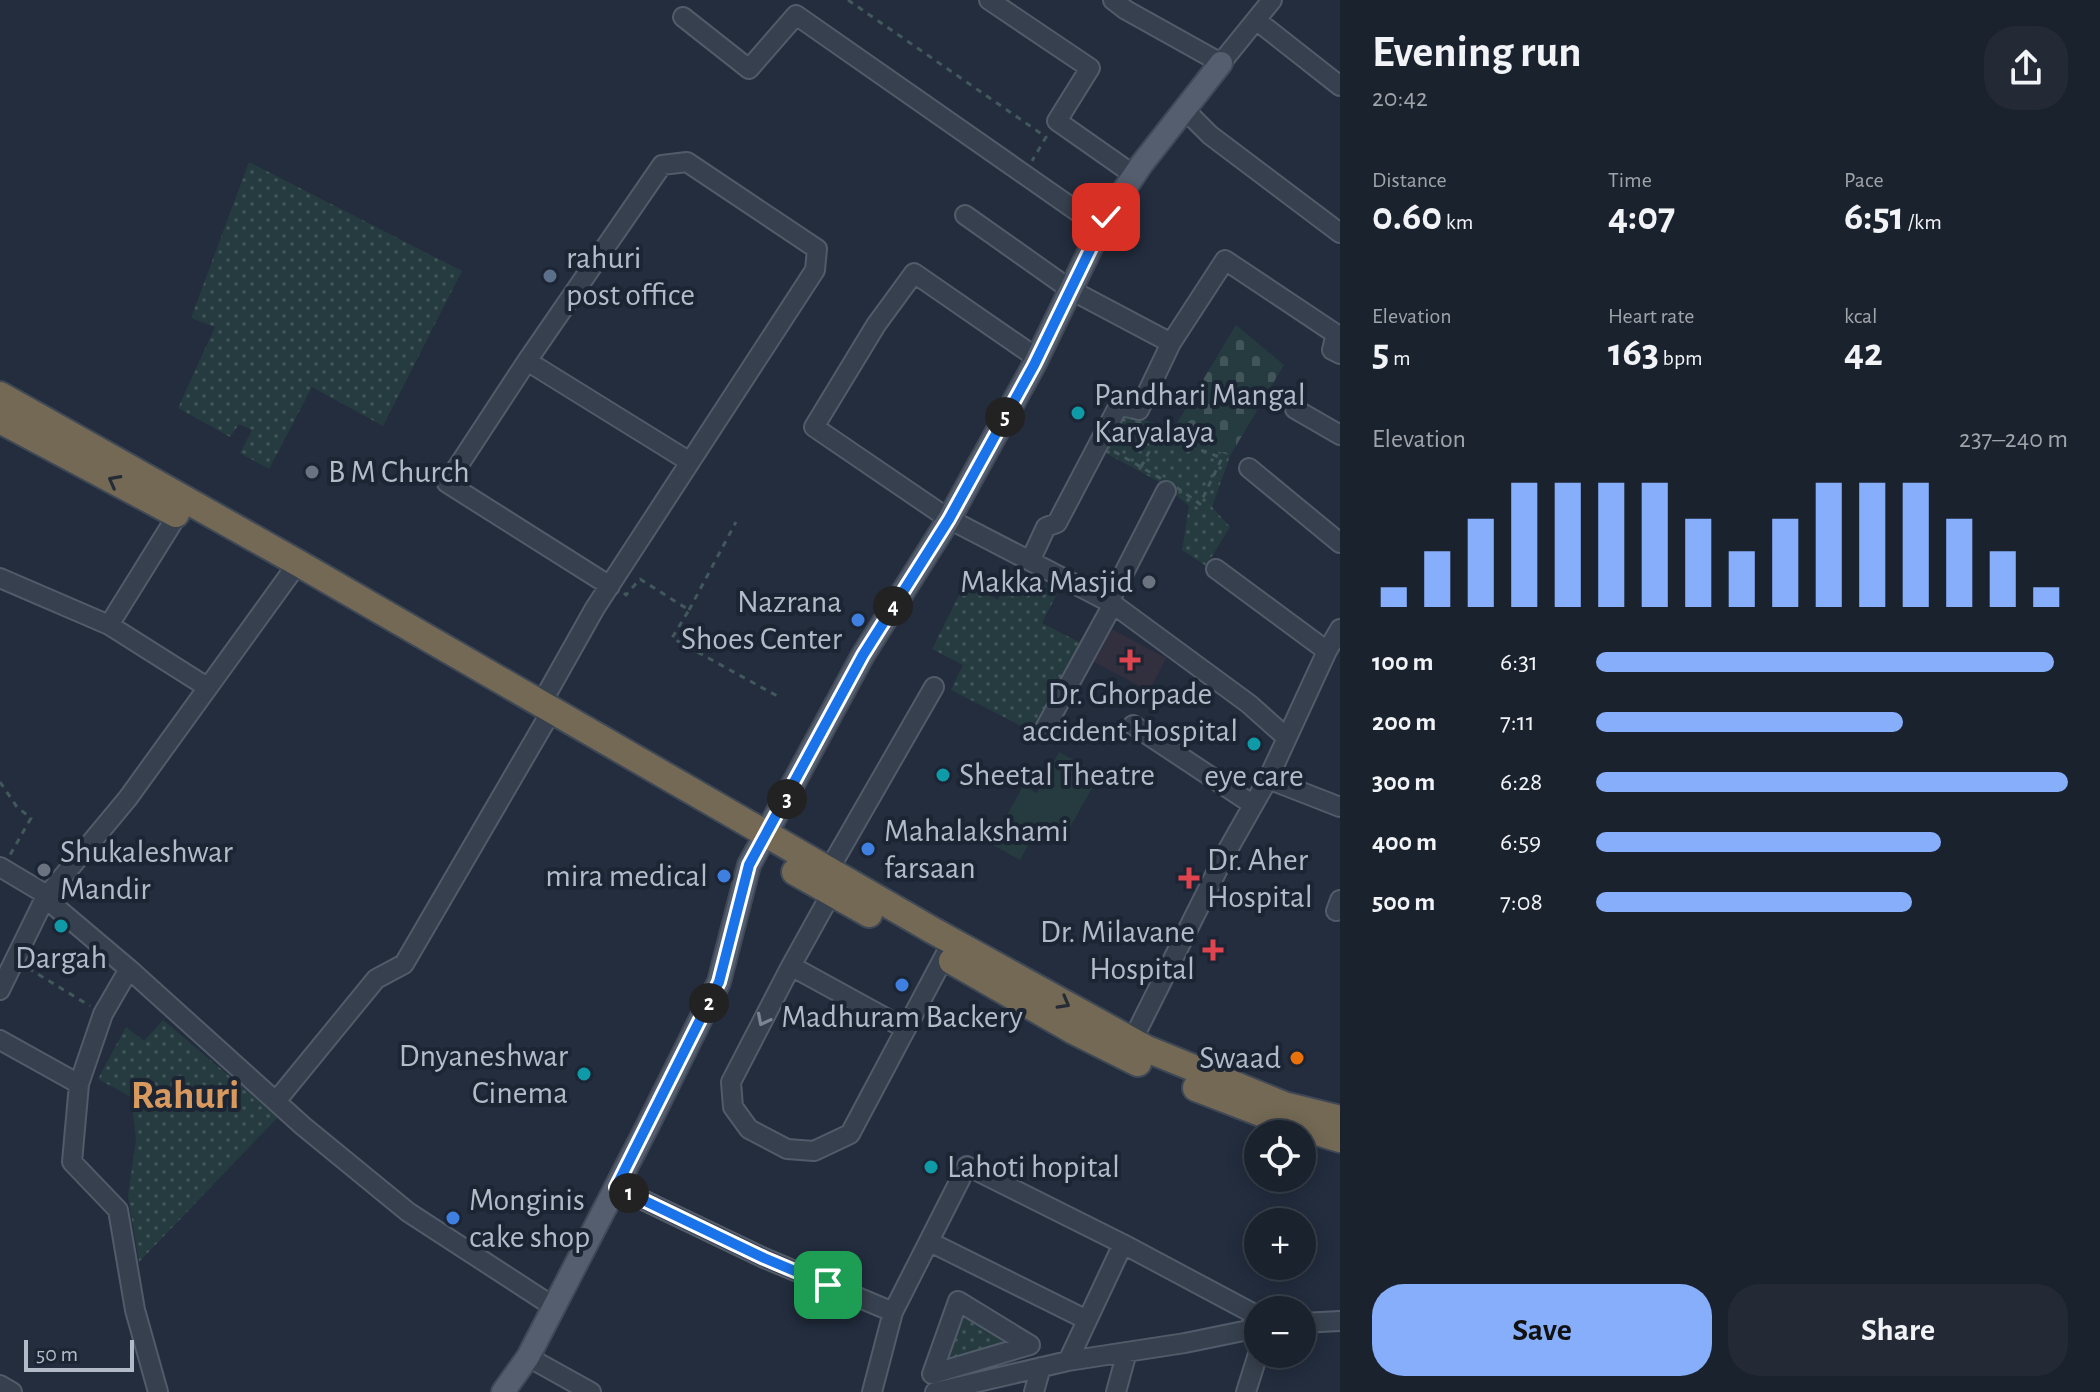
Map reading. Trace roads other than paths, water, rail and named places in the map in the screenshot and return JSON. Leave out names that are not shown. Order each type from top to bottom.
[{"type":"highway","points":[[0,395],[178,514],[294,570]]},
{"type":"highway","points":[[0,420],[90,456],[294,570],[949,950],[1072,1030],[1284,1105],[1340,1119]]},
{"type":"highway","points":[[1128,1049],[1233,1104],[1340,1139]]},
{"type":"main road","points":[[503,1392],[528,1357],[719,982],[749,865],[863,655],[949,519],[1037,358],[1101,228],[1134,175],[1221,63]]},
{"type":"street","points":[[989,0],[1090,68],[1057,121],[1134,175]]},
{"type":"street","points":[[1113,0],[1221,63],[1272,0]]},
{"type":"street","points":[[683,17],[749,69],[796,15],[1101,228]]},
{"type":"street","points":[[1256,20],[1340,86]]},
{"type":"street","points":[[1185,110],[1210,135],[1340,233]]},
{"type":"street","points":[[277,1100],[376,979],[404,964],[545,713],[610,586],[815,270],[817,249],[687,162],[662,165],[447,483],[610,586]]},
{"type":"street","points":[[965,215],[1071,290],[1171,343]]},
{"type":"street","points":[[1031,559],[1046,527],[1057,523],[1119,405],[1139,410],[1171,343],[1225,260],[1336,334],[1332,350],[1340,354]]},
{"type":"street","points":[[1037,358],[914,273],[876,325],[814,427],[949,519],[1111,603],[1249,704],[1287,738]]},
{"type":"street","points":[[527,361],[690,462]]},
{"type":"street","points":[[1295,409],[1340,435]]},
{"type":"street","points":[[1249,468],[1340,543]]},
{"type":"street","points":[[1043,732],[1166,491]]},
{"type":"street","points":[[109,625],[178,514]]},
{"type":"street","points":[[1216,569],[1327,651]]},
{"type":"street","points":[[0,990],[46,896],[128,798],[294,570]]},
{"type":"street","points":[[0,578],[109,625],[207,687]]},
{"type":"street","points":[[1128,1049],[1252,804],[1268,779],[1340,629]]},
{"type":"street","points":[[934,687],[830,882],[731,1082],[733,1107],[749,1129],[787,1149],[814,1151],[850,1134],[949,950]]},
{"type":"street","points":[[1133,725],[1252,804]]},
{"type":"street","points":[[1268,779],[1340,807]]},
{"type":"street","points":[[1,868],[46,896],[303,1126],[408,1212],[554,1307]]},
{"type":"street","points":[[0,945],[16,957]]},
{"type":"street","points":[[791,966],[906,1029]]},
{"type":"street","points":[[129,969],[103,1014],[79,1084],[72,1162],[118,1210],[135,1310],[158,1392]]},
{"type":"street","points":[[0,1040],[79,1084]]},
{"type":"street","points":[[872,1392],[893,1312],[967,1166],[1244,1309]]},
{"type":"street","points":[[616,1187],[764,1258],[893,1312]]},
{"type":"street","points":[[930,1242],[1087,1320]]},
{"type":"street","points":[[1068,1361],[1123,1244]]},
{"type":"street","points":[[958,1301],[1030,1345],[946,1369],[932,1374],[958,1301]]},
{"type":"street","points":[[1316,1322],[1340,1321]]},
{"type":"street","points":[[935,1392],[1068,1361],[1244,1331]]},
{"type":"street","points":[[1116,1392],[1127,1352]]},
{"type":"street","points":[[528,1357],[591,1392]]},
{"type":"street","points":[[1034,1392],[1041,1367]]},
{"type":"street","points":[[1246,1392],[1254,1368]]},
{"type":"street","points":[[0,1385],[12,1392]]},
{"type":"place","name":"rahuri post office","points":[[550,276]]},
{"type":"place","name":"Pandhari Mangal Karyalaya","points":[[1078,413]]},
{"type":"place","name":"B M Church","points":[[312,472]]},
{"type":"place","name":"Makka Masjid","points":[[1149,582]]},
{"type":"place","name":"Nazrana Shoes Center","points":[[858,620]]},
{"type":"place","name":"Dr. Ghorpade accident Hospital","points":[[1130,660]]},
{"type":"place","name":"eye care","points":[[1254,744]]},
{"type":"place","name":"Sheetal Theatre","points":[[943,775]]},
{"type":"place","name":"Mahalakshami farsaan","points":[[868,849]]},
{"type":"place","name":"Shukaleshwar Mandir","points":[[44,870]]},
{"type":"place","name":"mira medical","points":[[724,876]]},
{"type":"place","name":"Dr. Aher Hospital","points":[[1189,878]]},
{"type":"place","name":"Dargah","points":[[61,926]]},
{"type":"place","name":"Dr. Milavane Hospital","points":[[1213,950]]},
{"type":"place","name":"Madhuram Backery","points":[[902,985]]},
{"type":"place","name":"Swaad","points":[[1297,1058]]},
{"type":"place","name":"Dnyaneshwar Cinema","points":[[584,1074]]},
{"type":"place","name":"Lahoti hopital","points":[[931,1167]]},
{"type":"place","name":"Monginis cake shop","points":[[453,1218]]},
{"type":"district","name":"Rahuri","points":[[185,1096]]}]
